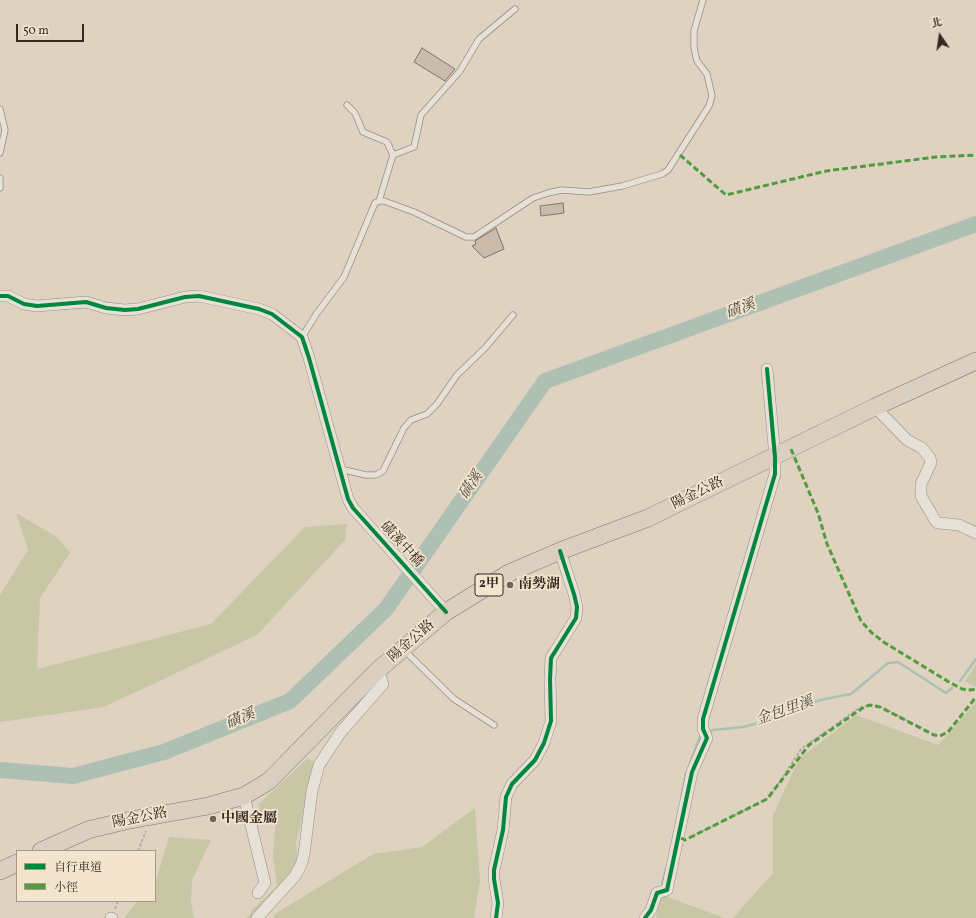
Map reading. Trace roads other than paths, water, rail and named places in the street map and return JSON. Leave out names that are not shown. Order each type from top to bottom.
[{"type":"main road","name":"陽金公路","points":[[43,850],[88,830],[125,821],[208,806],[244,796],[269,781],[378,670],[446,612],[509,573],[560,551],[648,518],[875,407],[976,361]]},
{"type":"main road","points":[[0,871],[16,863]]},
{"type":"street","points":[[0,296],[8,296],[24,304],[37,306],[86,302],[106,308],[125,310],[138,309],[185,297],[198,296],[259,309],[272,314],[302,337]]},
{"type":"street","name":"磺溪中橋","points":[[302,337],[348,499],[353,508],[446,612]]},
{"type":"street","points":[[645,918],[651,910],[657,893],[667,890],[692,772],[705,734],[703,720],[775,474],[775,457],[767,369]]},
{"type":"street","points":[[875,407],[907,440],[922,448],[930,458],[931,463],[920,484],[921,496],[935,520],[938,523],[959,525],[976,533]]},
{"type":"street","points":[[496,918],[498,903],[494,870],[503,830],[506,797],[512,784],[535,760],[544,743],[551,720],[550,679],[552,658],[576,618],[578,607],[560,551]]},
{"type":"street","points":[[257,918],[295,876],[301,865],[304,854],[312,791],[318,765],[340,733],[383,684],[378,670]]},
{"type":"street","points":[[244,796],[265,883],[258,894]]},
{"type":"lane","points":[[379,201],[384,201],[414,212],[466,237],[474,237],[533,198],[548,192],[561,190],[589,192],[622,186],[662,174],[668,170],[680,155],[708,106],[712,96],[708,74],[697,61],[694,48],[694,31],[703,0]]},
{"type":"lane","points":[[393,155],[414,147],[421,115],[460,71],[479,39],[515,9]]},
{"type":"lane","points":[[302,337],[317,313],[344,277],[375,203],[379,201],[393,155],[387,142],[363,132],[355,113],[347,105]]},
{"type":"lane","points":[[0,109],[4,130],[0,153]]},
{"type":"lane","points":[[0,178],[0,188]]},
{"type":"lane","points":[[339,468],[366,475],[376,475],[383,471],[404,428],[411,420],[427,414],[437,404],[457,375],[485,348],[513,315]]},
{"type":"lane","points":[[403,649],[454,699],[494,725]]},
{"type":"waterway","name":"磺溪","points":[[0,770],[73,776],[164,752],[290,701],[386,609],[545,381],[976,224]]},
{"type":"waterway","name":"金包里溪","points":[[960,681],[976,659]]},
{"type":"waterway","name":"金包里溪","points":[[709,732],[713,730],[743,727],[763,722],[820,700],[851,694],[888,663],[898,662],[946,693],[952,688]]},
{"type":"waterway","name":"金包里溪","points":[[690,763],[702,735]]},
{"type":"waterway","name":"金包里溪","points":[[681,798],[686,773]]},
{"type":"waterway","name":"金包里溪","points":[[662,884],[666,869]]},
{"type":"place","name":"南勢湖","points":[[510,585]]},
{"type":"place","name":"中國金屬","points":[[213,819]]}]
